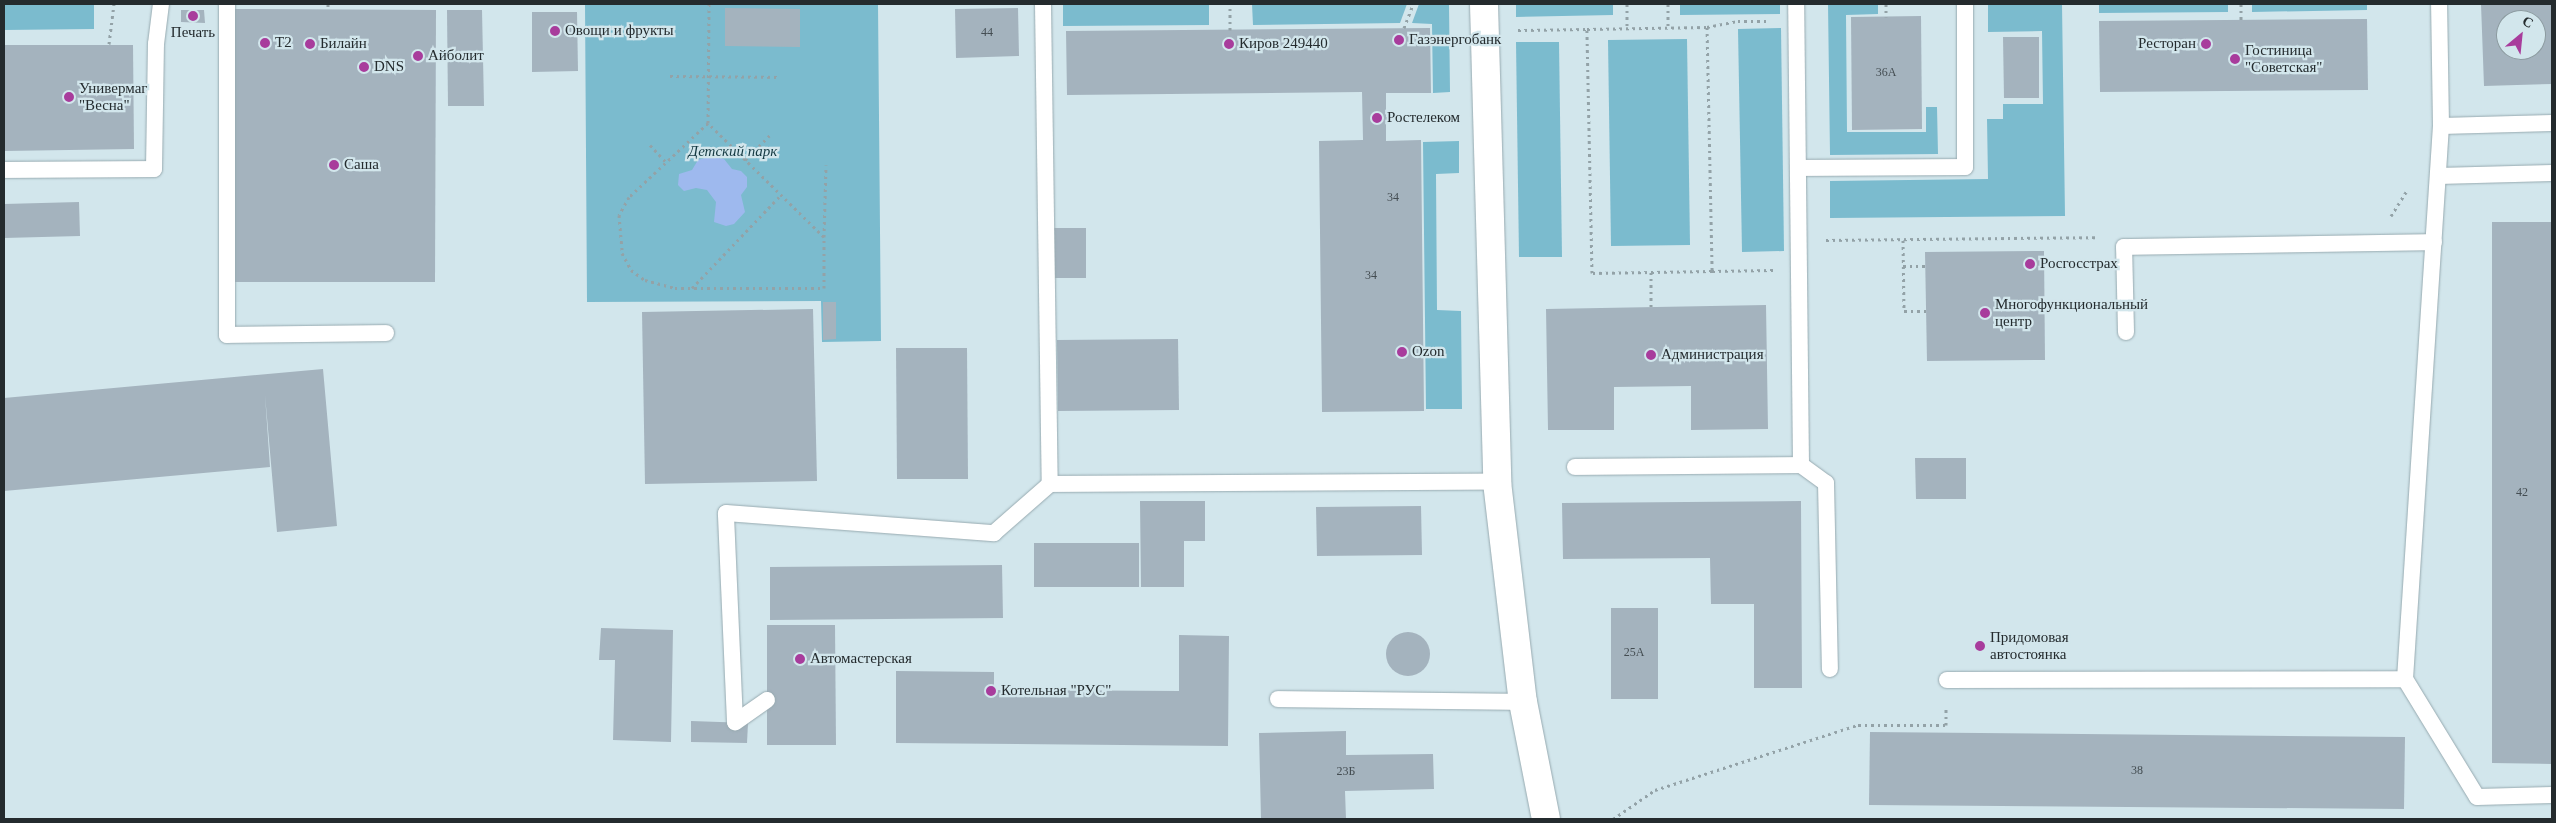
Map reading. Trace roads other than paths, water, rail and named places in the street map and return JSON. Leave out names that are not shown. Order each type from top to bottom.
[{"type":"street","points":[[1484,4],[1497,482],[1523,702],[1546,819]]},
{"type":"lane","points":[[4,170],[154,169],[156,44],[161,4]]},
{"type":"lane","points":[[227,4],[228,335],[386,333]]},
{"type":"lane","points":[[1043,4],[1050,484]]},
{"type":"lane","points":[[1796,4],[1801,465]]},
{"type":"lane","points":[[1798,168],[1965,167],[1965,4]]},
{"type":"lane","points":[[2439,4],[2441,126],[2405,679],[2477,797],[2552,795]]},
{"type":"lane","points":[[2441,126],[2552,123]]},
{"type":"lane","points":[[2438,176],[2552,173]]},
{"type":"lane","points":[[2126,332],[2124,247],[2434,242]]},
{"type":"lane","points":[[1575,467],[1801,465],[1826,484],[1830,668]]},
{"type":"lane","points":[[767,700],[735,722],[726,513],[994,533],[1050,484],[1497,482]]},
{"type":"lane","points":[[1947,680],[2405,679]]},
{"type":"lane","points":[[1278,699],[1523,702]]},
{"type":"place","name":"Печать","points":[[193,16]]},
{"type":"place","name":"Овощи и фрукты","points":[[555,31]]},
{"type":"place","name":"Газэнергобанк","points":[[1399,40]]},
{"type":"place","name":"T2","points":[[265,43]]},
{"type":"place","name":"Билайн","points":[[310,44]]},
{"type":"place","name":"Киров 249440","points":[[1229,44]]},
{"type":"place","name":"Ресторан","points":[[2206,44]]},
{"type":"place","name":"Айболит","points":[[418,56]]},
{"type":"place","name":"Гостиница \"Советская\"","points":[[2235,59]]},
{"type":"place","name":"DNS","points":[[364,67]]},
{"type":"place","name":"Универмаг \"Весна\"","points":[[69,97]]},
{"type":"place","name":"Ростелеком","points":[[1377,118]]},
{"type":"place","name":"Саша","points":[[334,165]]},
{"type":"place","name":"Росгосстрах","points":[[2030,264]]},
{"type":"place","name":"Многофункциональный центр","points":[[1985,313]]},
{"type":"place","name":"Ozon","points":[[1402,352]]},
{"type":"place","name":"Администрация","points":[[1651,355]]},
{"type":"place","name":"Придомовая автостоянка","points":[[1980,646]]},
{"type":"place","name":"Автомастерская","points":[[800,659]]},
{"type":"place","name":"Котельная \"РУС\"","points":[[991,691]]},
{"type":"park label","name":"Детский парк","points":[[733,152]]}]
